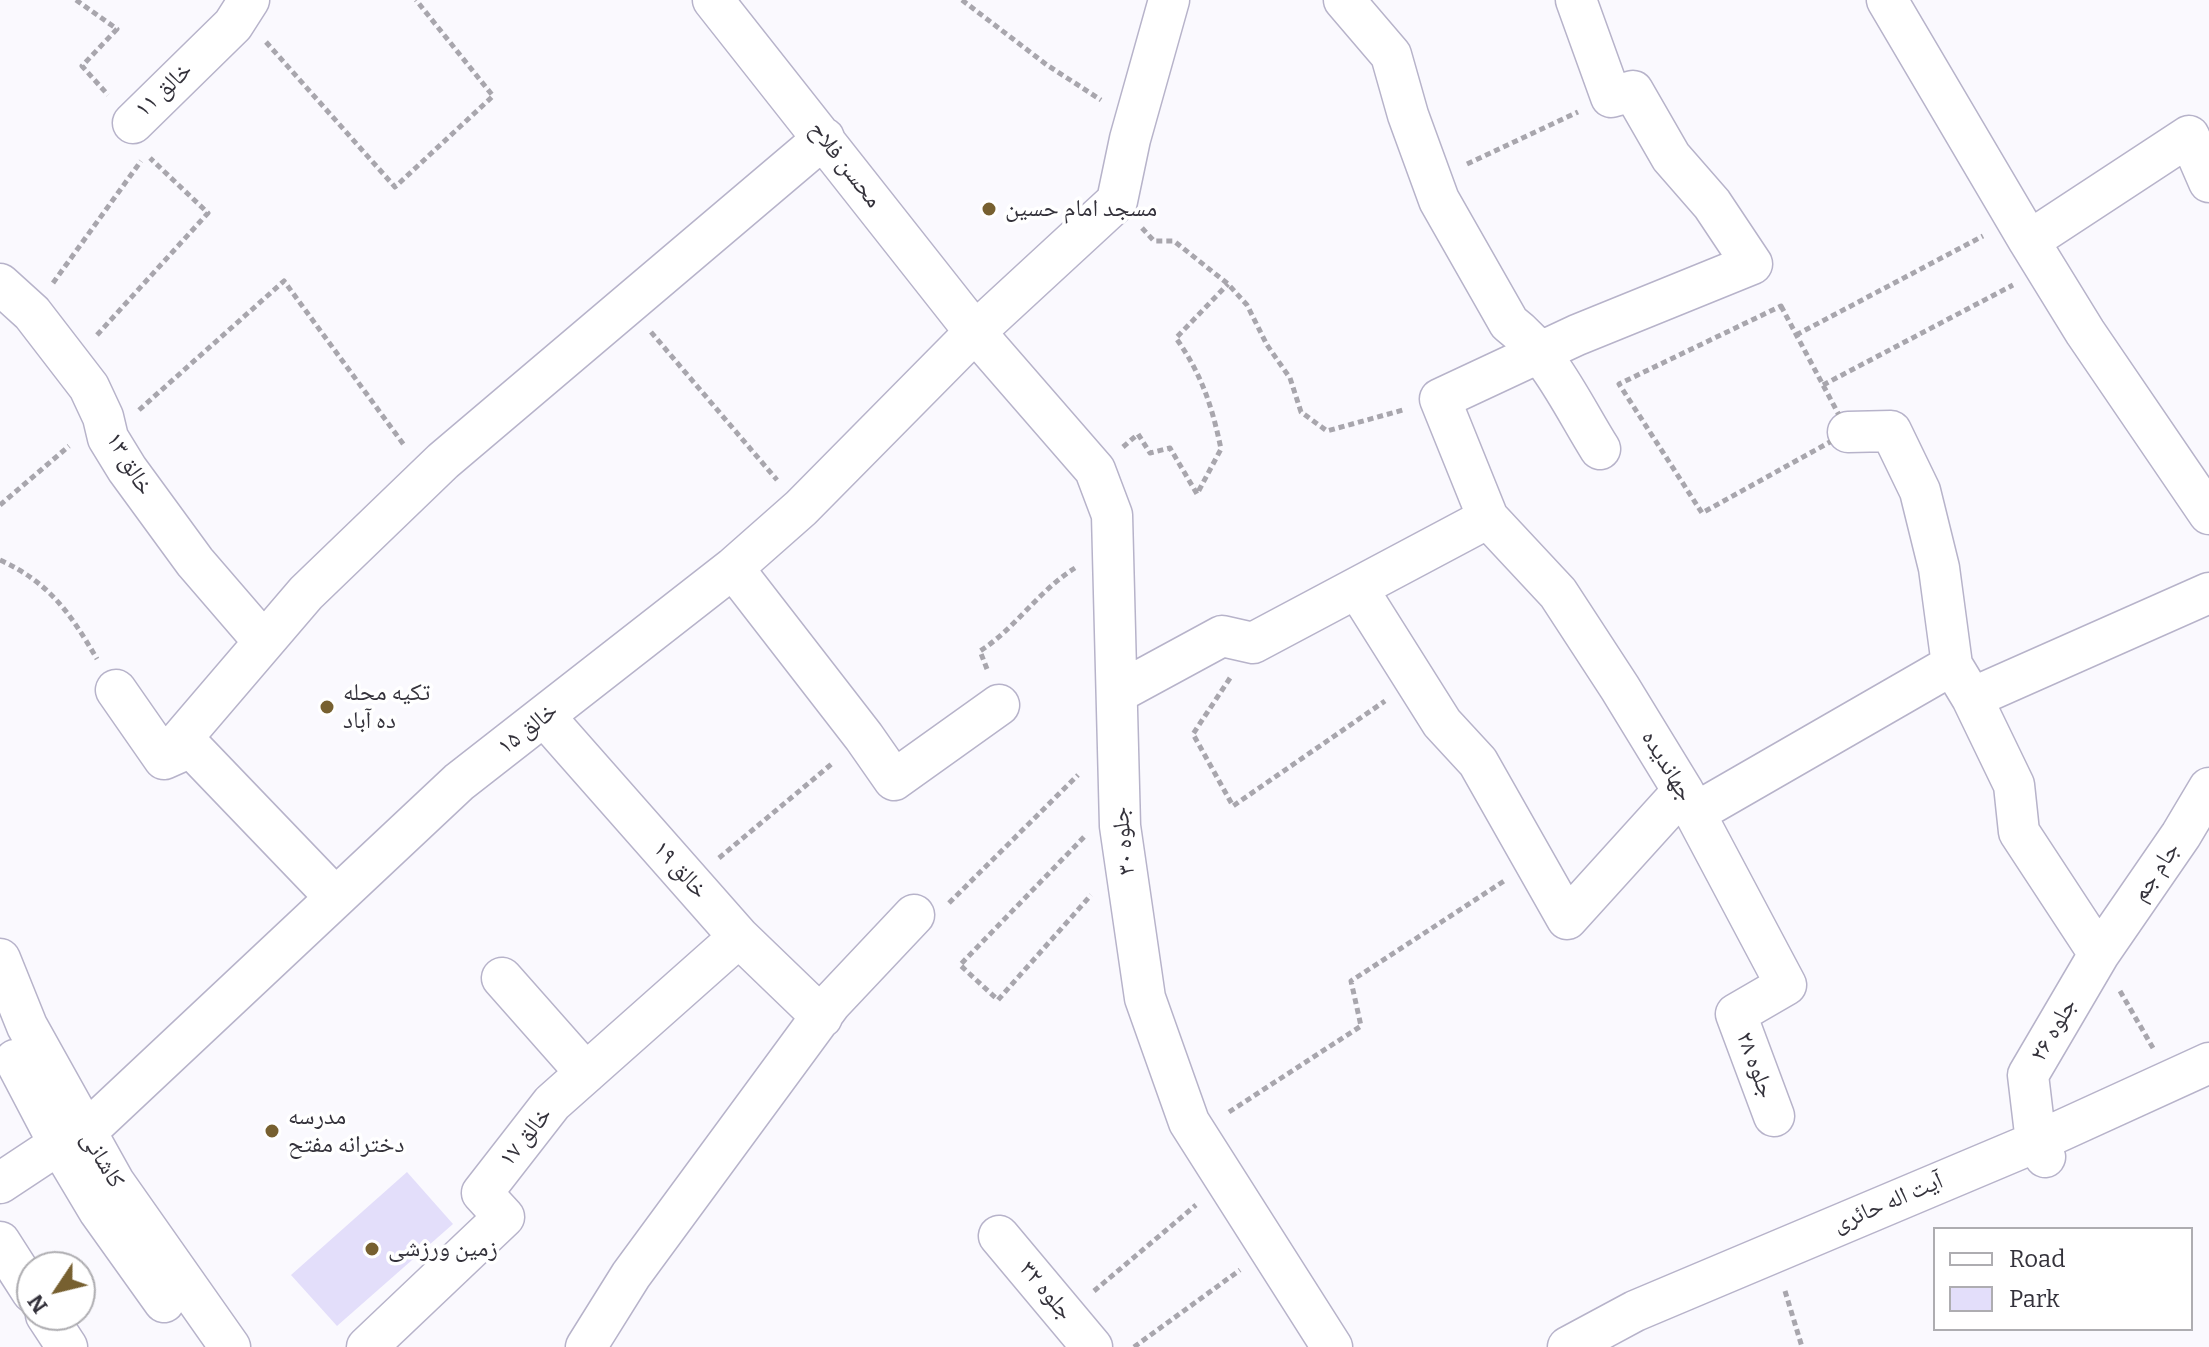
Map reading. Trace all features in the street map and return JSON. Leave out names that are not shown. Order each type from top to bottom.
[{"type":"street","name":"محسن فلاح","points":[[713,0],[975,332]]},
{"type":"street","points":[[1117,201],[1169,0]]},
{"type":"street","points":[[1344,0],[1391,55],[1408,115],[1439,200],[1509,323],[1540,352],[1600,449]]},
{"type":"street","points":[[1440,399],[1540,352],[1752,264],[1712,204],[1671,157],[1633,91],[1611,97],[1576,0]]},
{"type":"street","points":[[1887,0],[2085,332],[2209,514]]},
{"type":"street","name":"خالق ۱۱","points":[[133,123],[233,25],[245,6]]},
{"type":"street","points":[[2030,242],[2189,136],[2209,182]]},
{"type":"street","points":[[164,759],[306,593],[427,476],[824,138]]},
{"type":"street","name":"خالق ۱۵","points":[[0,1183],[72,1138],[459,782],[733,568],[801,508],[975,332],[1117,201]]},
{"type":"street","name":"خالق ۱۳","points":[[0,284],[32,313],[89,387],[127,469],[195,562],[264,642]]},
{"type":"street","name":"جلوه ۳۰","points":[[975,332],[1095,470],[1112,515],[1119,801],[1124,859],[1145,998],[1189,1122],[1332,1347]]},
{"type":"street","name":"جهاندیده","points":[[1440,399],[1488,518],[1558,593],[1689,802],[1786,985],[1736,1014]]},
{"type":"street","points":[[1848,432],[1891,431],[1920,491],[1939,568],[1952,665],[1972,698],[2014,785],[2019,832],[2099,954]]},
{"type":"street","points":[[1117,693],[1222,636],[1253,643],[1488,518]]},
{"type":"street","points":[[733,568],[894,780],[999,705]]},
{"type":"street","points":[[1357,588],[1442,723],[1478,762],[1567,919],[1689,802],[1952,665]]},
{"type":"street","points":[[1972,698],[2209,593]]},
{"type":"street","points":[[116,690],[164,759]]},
{"type":"street","name":"خالق ۱۹","points":[[545,717],[739,937],[827,1010]]},
{"type":"street","points":[[164,759],[191,747],[335,897]]},
{"type":"street","name":"جام جم","points":[[2099,954],[2181,835],[2209,788]]},
{"type":"street","points":[[586,1347],[631,1275],[827,1010],[914,915]]},
{"type":"street","name":"خالق ۱۷","points":[[367,1347],[504,1217],[482,1193],[552,1103],[739,937]]},
{"type":"street","name":"جلوه ۲۶","points":[[2040,1149],[2028,1075],[2099,954]]},
{"type":"street","name":"کاشانی","points":[[0,959],[99,1211],[196,1347]]},
{"type":"street","points":[[502,978],[586,1073]]},
{"type":"street","name":"جلوه ۲۸","points":[[1736,1014],[1774,1116]]},
{"type":"street","name":"کاشانی","points":[[0,1028],[72,1138],[114,1182],[230,1347]]},
{"type":"street","name":"آیت اله حائری","points":[[1609,1347],[1652,1324],[1779,1271],[2190,1083],[2209,1063]]},
{"type":"street","name":"آیت اله حائری","points":[[1568,1347],[1635,1311],[2040,1149]]},
{"type":"street","name":"جلوه ۳۲","points":[[999,1236],[1092,1347]]},
{"type":"street","points":[[0,1242],[16,1267]]},
{"type":"path","name":"خالق ۱۱","points":[[76,0],[117,29],[82,66],[133,123]]},
{"type":"path","points":[[245,6],[395,187],[493,96],[416,0]]},
{"type":"path","points":[[962,0],[1047,65],[1135,122]]},
{"type":"path","points":[[1432,181],[1611,97]]},
{"type":"path","points":[[32,313],[146,154],[208,213],[71,363]]},
{"type":"path","points":[[1117,201],[1154,241],[1174,241],[1228,284],[1247,305],[1267,345],[1290,378],[1301,412],[1327,431],[1440,399]]},
{"type":"path","points":[[1796,335],[2030,242]]},
{"type":"path","points":[[1823,385],[2030,242]]},
{"type":"path","points":[[0,505],[106,428],[284,281],[427,476]]},
{"type":"path","points":[[1095,470],[1138,434],[1150,453],[1170,448],[1197,494],[1221,449],[1211,401],[1194,363],[1176,338],[1228,284]]},
{"type":"path","points":[[627,304],[801,508]]},
{"type":"path","points":[[1781,306],[1796,335],[1848,432],[1702,513],[1619,384],[1781,306]]},
{"type":"path","points":[[999,705],[980,651],[999,639],[1036,599],[1070,571],[1113,545]]},
{"type":"path","points":[[0,560],[23,571],[68,610],[116,690]]},
{"type":"path","points":[[1253,643],[1193,734],[1233,806],[1415,680]]},
{"type":"path","points":[[914,915],[930,922],[1118,736]]},
{"type":"path","points":[[690,881],[864,737]]},
{"type":"path","points":[[1119,801],[960,965],[998,1000],[1124,859]]},
{"type":"path","points":[[1196,1133],[1361,1026],[1351,981],[1535,861]]},
{"type":"path","points":[[2099,954],[2190,1083]]},
{"type":"path","points":[[1066,1315],[1226,1180]]},
{"type":"path","points":[[1134,1347],[1270,1249]]},
{"type":"path","points":[[1779,1271],[1802,1347]]},
{"type":"green space","name":"زمین ورزشی","points":[[407,1172],[453,1224],[337,1326],[291,1275]]},
{"type":"place","name":"مسجد امام حسین","points":[[989,209]]},
{"type":"place","name":"تکیه محله ده آباد","points":[[327,707]]},
{"type":"place","name":"مدرسه دخترانه مفتح","points":[[272,1131]]},
{"type":"place","name":"زمین ورزشی","points":[[372,1249]]}]
